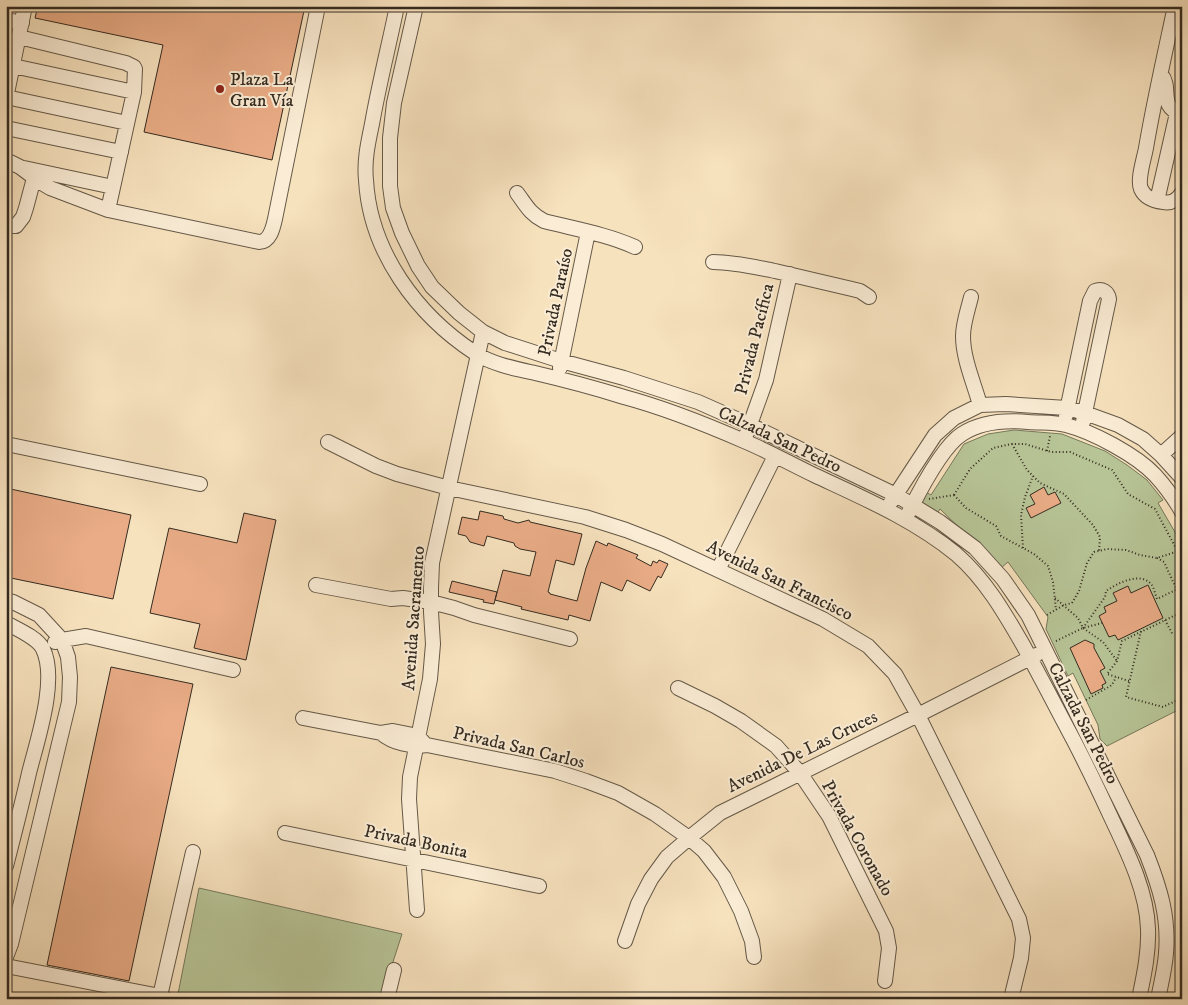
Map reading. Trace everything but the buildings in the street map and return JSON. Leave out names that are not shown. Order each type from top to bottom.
[{"type":"street","points":[[26,6],[11,58],[7,90],[127,123]]},
{"type":"street","points":[[6,160],[59,192],[108,210],[264,242],[276,219],[318,6]]},
{"type":"street","name":"Calzada San Pedro","points":[[398,6],[376,99],[366,156],[366,179],[373,222],[379,240],[390,263],[416,302],[442,329],[478,356],[655,406],[745,441],[905,519],[959,557],[989,590],[1030,658],[1085,763],[1127,851],[1145,905],[1148,926],[1147,957],[1139,999]]},
{"type":"street","name":"Calzada San Pedro","points":[[416,6],[394,103],[390,138],[390,186],[393,208],[402,233],[418,266],[432,287],[458,313],[483,332],[505,343],[698,402],[896,495],[940,522],[975,548],[1003,578],[1049,647],[1098,755],[1148,855],[1157,879],[1166,922],[1166,954],[1158,999]]},
{"type":"street","points":[[1175,6],[1140,180],[1142,190],[1150,199],[1170,203],[1175,201],[1182,193]]},
{"type":"street","points":[[6,20],[20,30],[131,64],[134,67],[134,92],[108,210]]},
{"type":"street","points":[[11,58],[134,92]]},
{"type":"street","points":[[1158,201],[1179,114],[1169,106],[1166,82],[1160,74]]},
{"type":"street","points":[[376,99],[394,103]]},
{"type":"street","points":[[6,128],[121,152]]},
{"type":"street","points":[[20,167],[113,187]]},
{"type":"street","points":[[6,226],[16,226],[23,217],[34,178]]},
{"type":"street","name":"Privada Paraíso","points":[[518,192],[531,212],[544,221],[618,240],[635,247]]},
{"type":"street","name":"Privada Paraíso","points":[[558,379],[588,232]]},
{"type":"street","name":"Privada Pacífica","points":[[713,262],[744,264],[790,274],[860,291],[869,297]]},
{"type":"street","name":"Privada Pacífica","points":[[745,441],[766,380],[790,274]]},
{"type":"street","points":[[1064,425],[1090,301],[1095,291],[1102,290],[1106,292],[1109,299],[1081,430]]},
{"type":"street","points":[[972,298],[965,318],[963,336],[965,354],[980,405]]},
{"type":"street","name":"Avenida Sacramento","points":[[417,910],[409,799],[410,777],[420,743],[430,679],[433,644],[431,607],[432,563],[483,332]]},
{"type":"street","points":[[886,509],[935,435],[954,418],[980,405],[1006,404],[1067,408],[1085,413],[1118,425],[1143,439],[1182,478]]},
{"type":"street","points":[[905,519],[943,452],[962,434],[989,422],[1017,421],[1064,425],[1108,442],[1133,457],[1154,474],[1174,498],[1182,512]]},
{"type":"street","points":[[1161,455],[1182,436]]},
{"type":"street","name":"Avenida San Francisco","points":[[328,442],[376,466],[397,474],[449,488],[585,517],[626,530],[662,544],[823,619],[868,646],[895,674],[918,715],[1020,919],[1023,938],[1021,958],[1011,999]]},
{"type":"street","points":[[6,444],[200,484]]},
{"type":"street","points":[[718,570],[775,456]]},
{"type":"street","points":[[316,585],[391,600],[401,605],[431,607],[460,618],[474,615],[570,639]]},
{"type":"street","points":[[6,600],[39,615],[62,640],[68,657],[70,677],[69,702],[11,944],[6,957]]},
{"type":"street","points":[[6,623],[27,633],[43,647],[49,677],[46,706],[6,866]]},
{"type":"street","points":[[43,647],[62,640],[86,636],[233,670]]},
{"type":"street","name":"Avenida De Las Cruces","points":[[625,941],[638,904],[651,879],[667,857],[720,813],[918,715],[1049,647]]},
{"type":"street","name":"Privada Coronado","points":[[678,688],[742,721],[776,746],[800,772],[829,816],[886,930],[889,948],[885,982]]},
{"type":"street","name":"Privada San Carlos","points":[[303,718],[381,734],[389,740],[420,743],[555,771],[618,793],[655,814],[704,851],[724,877],[741,911],[752,941],[754,957]]},
{"type":"street","points":[[1085,763],[1098,755]]},
{"type":"street","name":"Privada Bonita","points":[[285,833],[539,886]]},
{"type":"street","points":[[6,966],[163,997],[193,852]]},
{"type":"street","points":[[1145,905],[1163,902]]},
{"type":"street","points":[[387,999],[394,970]]},
{"type":"path","points":[[1047,451],[1050,433]]},
{"type":"path","points":[[1011,444],[1027,470],[1040,483],[1064,494],[1092,525],[1100,537],[1099,551]]},
{"type":"path","points":[[954,495],[970,469],[993,448],[1011,444],[1025,444],[1047,451],[1070,452],[1112,470],[1128,494],[1155,509],[1178,552]]},
{"type":"path","points":[[1023,548],[1021,515],[1025,496],[1033,476]]},
{"type":"path","points":[[926,499],[954,495]]},
{"type":"path","points":[[954,495],[966,508],[996,526],[1001,536],[1034,554],[1048,566],[1053,582],[1056,610]]},
{"type":"path","points":[[1046,614],[1072,603],[1079,592],[1087,563],[1094,552],[1107,549],[1126,550],[1157,558],[1164,562],[1182,601]]},
{"type":"path","points":[[1157,558],[1182,550]]},
{"type":"path","points":[[1083,628],[1105,597],[1106,591],[1117,584],[1134,578],[1144,579],[1151,584],[1157,599],[1182,587]]},
{"type":"path","points":[[1055,598],[1078,618],[1083,628],[1104,642],[1117,661]]},
{"type":"path","points":[[1129,681],[1107,674],[1117,661],[1122,641],[1182,612]]},
{"type":"path","points":[[1165,620],[1174,635]]},
{"type":"path","points":[[1049,647],[1083,628],[1102,623]]},
{"type":"path","points":[[1141,632],[1126,697],[1163,707],[1182,698]]},
{"type":"path","points":[[1086,700],[1112,685],[1116,677]]},
{"type":"green space","points":[[1014,430],[1062,434],[1105,451],[1127,465],[1147,480],[1163,500],[1158,503],[1182,544],[1182,708],[1107,746],[1100,739],[1098,725],[1073,673],[1068,676],[1046,629],[1048,617],[1008,562],[1001,568],[940,509],[938,512],[920,501],[926,492],[931,495],[964,444],[988,434]]},
{"type":"green space","points":[[199,888],[402,934],[381,999],[177,999]]},
{"type":"place","name":"Plaza La Gran Vía","points":[[220,89]]}]
